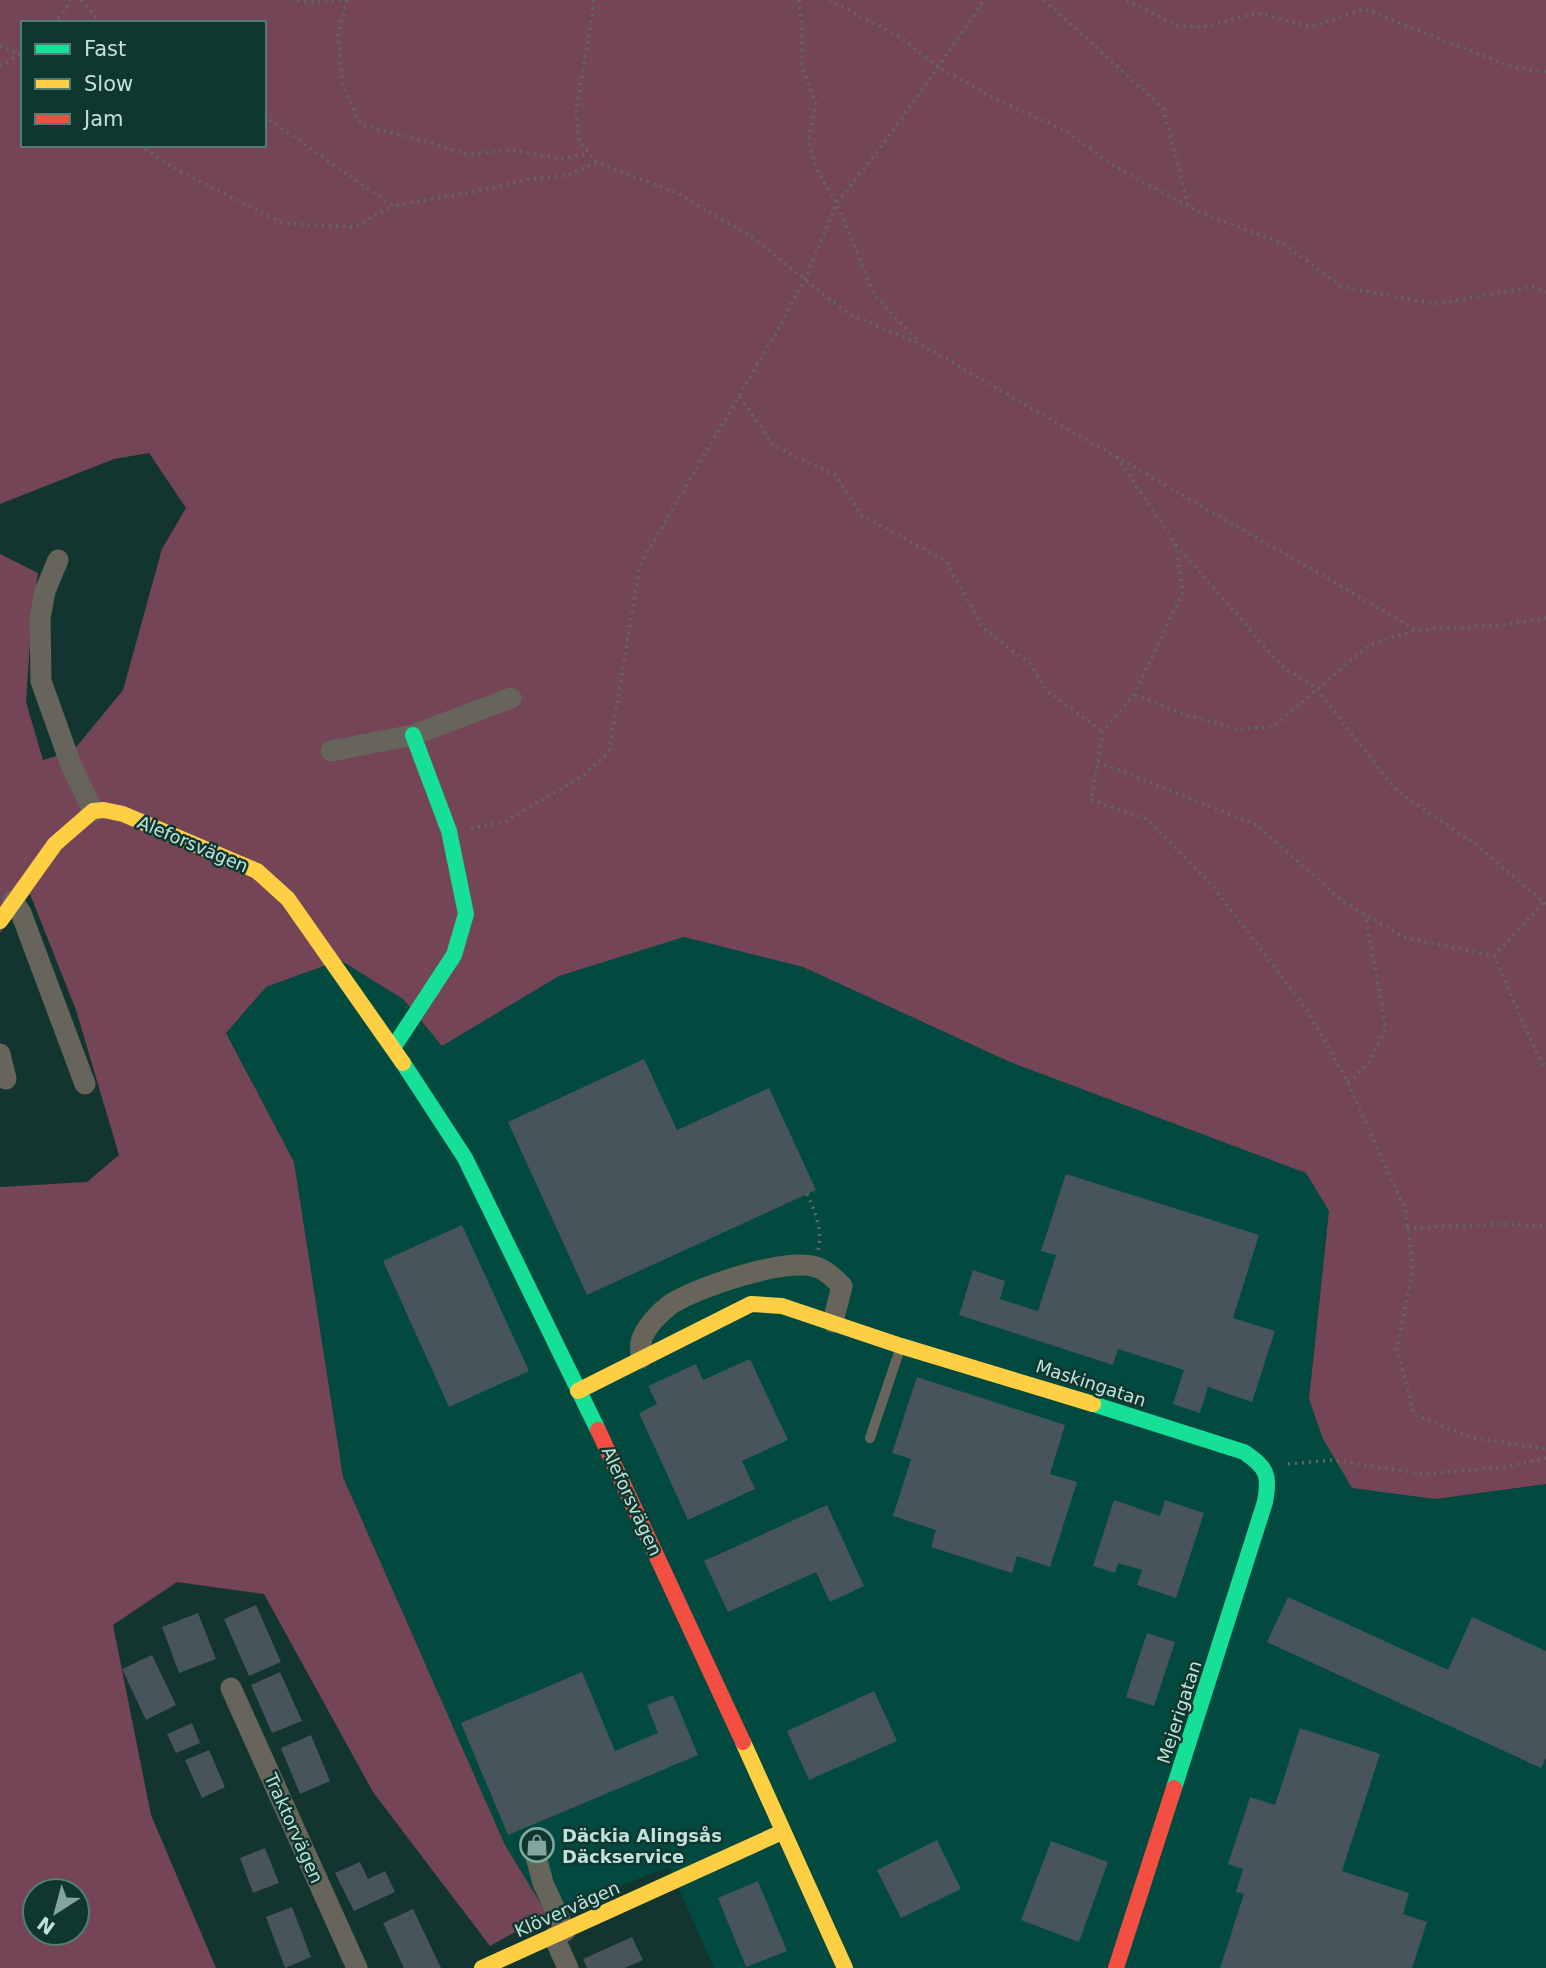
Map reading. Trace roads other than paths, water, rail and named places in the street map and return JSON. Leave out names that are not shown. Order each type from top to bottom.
[{"type":"street","points":[[0,921],[55,844],[93,811],[71,765],[41,681],[40,618],[45,591],[58,560]]},
{"type":"street","points":[[331,751],[413,735],[511,698]]},
{"type":"street","points":[[393,1048],[454,955],[466,914],[449,831],[413,735]]},
{"type":"street","name":"Aleforsvägen","points":[[93,811],[104,810],[122,814],[257,870],[288,899],[393,1048],[465,1158],[729,1710],[845,1968]]},
{"type":"street","points":[[13,901],[21,913],[85,1084]]},
{"type":"street","points":[[0,1054],[6,1080]]},
{"type":"street","points":[[641,1358],[641,1342],[649,1326],[670,1304],[714,1284],[786,1266],[814,1266],[842,1286],[833,1322]]},
{"type":"street","name":"Maskingatan","points":[[578,1391],[751,1304],[782,1306],[901,1346],[1015,1379],[1244,1452],[1264,1466]]},
{"type":"street","name":"Mejerigatan","points":[[1116,1968],[1265,1502],[1269,1483],[1264,1466]]},
{"type":"street","name":"Traktorvägen","points":[[232,1688],[357,1968]]},
{"type":"street","name":"Klövervägen","points":[[482,1968],[782,1832]]},
{"type":"street","points":[[534,1849],[568,1968]]},
{"type":"lane","points":[[870,1438],[901,1346]]},
{"type":"place","name":"Däckia Alingsås Däckservice","points":[[537,1845]]}]
